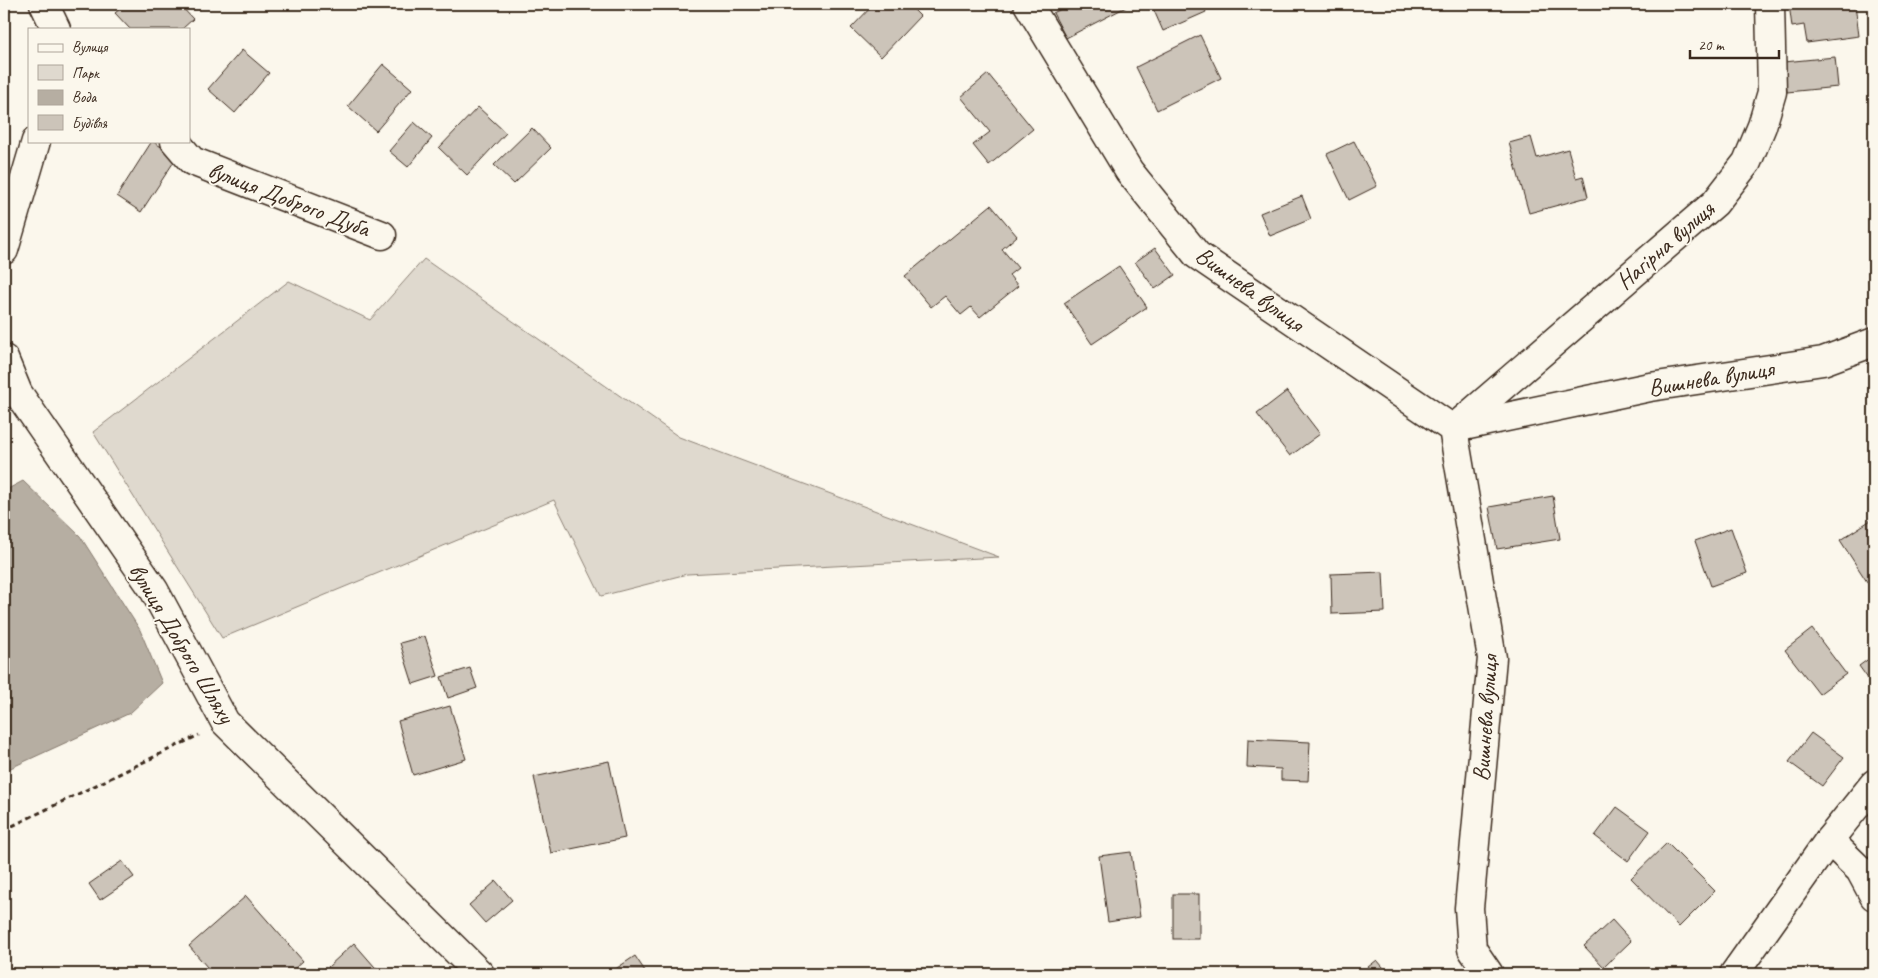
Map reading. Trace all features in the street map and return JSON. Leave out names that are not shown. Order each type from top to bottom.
[{"type":"street","points":[[44,4],[56,28]]},
{"type":"street","name":"Вишнева вулиця","points":[[1028,4],[1129,171],[1197,255],[1453,429],[1492,658],[1469,908],[1472,949],[1489,974]]},
{"type":"street","name":"Нагірна вулиця","points":[[1453,429],[1715,203],[1747,162],[1762,126],[1772,92],[1770,4]]},
{"type":"street","points":[[4,250],[36,142]]},
{"type":"street","name":"вулиця Доброго Дуба","points":[[175,142],[192,161],[382,235]]},
{"type":"street","name":"Вишнева вулиця","points":[[1453,429],[1650,386],[1823,361],[1874,342]]},
{"type":"street","points":[[4,359],[11,397]]},
{"type":"street","name":"вулиця Доброго Шляху","points":[[11,397],[154,590],[225,722],[480,974]]},
{"type":"street","points":[[1734,974],[1829,840],[1874,784]]},
{"type":"street","points":[[1829,840],[1860,870],[1874,896]]},
{"type":"path","points":[[4,830],[225,722]]},
{"type":"green space","points":[[424,259],[679,437],[999,557],[687,574],[601,596],[554,500],[222,638],[93,432],[289,281],[370,320]]},
{"type":"water","points":[[23,481],[80,536],[140,630],[162,683],[130,713],[4,771],[4,491]]},
{"type":"building","points":[[126,4],[179,4],[193,19],[183,28],[129,28],[115,13]]},
{"type":"building","points":[[874,4],[908,4],[920,16],[881,57],[851,28]]},
{"type":"building","points":[[1071,4],[1124,4],[1126,7],[1066,38],[1053,13]]},
{"type":"building","points":[[1156,4],[1203,4],[1206,12],[1163,31],[1152,6]]},
{"type":"building","points":[[1789,4],[1855,4],[1859,36],[1807,43],[1804,25],[1792,27]]},
{"type":"building","points":[[1200,35],[1221,78],[1157,110],[1136,67]]},
{"type":"building","points":[[242,50],[269,73],[235,113],[208,89]]},
{"type":"building","points":[[1835,57],[1838,87],[1787,92],[1784,62]]},
{"type":"building","points":[[383,64],[412,89],[376,131],[348,106]]},
{"type":"building","points":[[988,74],[1033,129],[989,165],[973,145],[990,132],[961,97]]},
{"type":"building","points":[[478,107],[506,133],[467,175],[439,148]]},
{"type":"building","points":[[414,122],[432,138],[408,167],[389,151]]},
{"type":"building","points":[[532,128],[551,148],[514,184],[494,165]]},
{"type":"building","points":[[1531,137],[1537,158],[1568,149],[1576,178],[1583,176],[1588,197],[1529,213],[1509,143]]},
{"type":"building","points":[[1354,141],[1377,186],[1349,200],[1327,154]]},
{"type":"building","points":[[151,142],[177,157],[141,212],[117,196]]},
{"type":"building","points":[[1302,196],[1311,219],[1270,236],[1260,213]]},
{"type":"building","points":[[991,205],[1017,236],[1002,249],[1018,268],[1009,275],[1018,286],[980,317],[971,307],[961,315],[945,296],[931,307],[905,276]]},
{"type":"building","points":[[1155,248],[1175,275],[1155,289],[1135,262]]},
{"type":"building","points":[[1119,266],[1147,307],[1092,344],[1064,303]]},
{"type":"building","points":[[1287,391],[1320,434],[1290,456],[1257,414]]},
{"type":"building","points":[[1553,496],[1560,539],[1497,549],[1489,507]]},
{"type":"building","points":[[1874,518],[1874,585],[1871,588],[1840,540]]},
{"type":"building","points":[[1731,528],[1747,573],[1711,586],[1695,541]]},
{"type":"building","points":[[1383,572],[1385,612],[1332,614],[1331,574]]},
{"type":"building","points":[[1812,629],[1846,674],[1819,694],[1785,650]]},
{"type":"building","points":[[425,636],[438,676],[413,684],[400,643]]},
{"type":"building","points":[[1874,655],[1874,687],[1859,666]]},
{"type":"building","points":[[470,668],[477,688],[448,698],[441,677]]},
{"type":"building","points":[[450,706],[466,759],[413,775],[398,721]]},
{"type":"building","points":[[1811,733],[1844,757],[1822,786],[1789,762]]},
{"type":"building","points":[[1248,739],[1310,742],[1308,781],[1281,780],[1281,769],[1247,767]]},
{"type":"building","points":[[609,761],[625,838],[551,853],[534,777]]},
{"type":"building","points":[[1617,807],[1650,831],[1628,861],[1595,836]]},
{"type":"building","points":[[1667,843],[1715,891],[1679,927],[1631,878]]},
{"type":"building","points":[[1131,852],[1140,917],[1108,922],[1099,856]]},
{"type":"building","points":[[122,861],[134,877],[100,900],[89,884]]},
{"type":"building","points":[[496,881],[512,900],[485,923],[469,905]]},
{"type":"building","points":[[1173,894],[1199,894],[1199,939],[1173,939]]},
{"type":"building","points":[[246,896],[303,961],[288,974],[213,974],[189,946]]},
{"type":"building","points":[[1612,920],[1631,941],[1604,967],[1584,946]]},
{"type":"building","points":[[354,943],[381,974],[334,974],[328,967]]},
{"type":"building","points":[[635,956],[647,974],[608,974]]},
{"type":"building","points":[[1377,960],[1389,974],[1359,974]]}]
